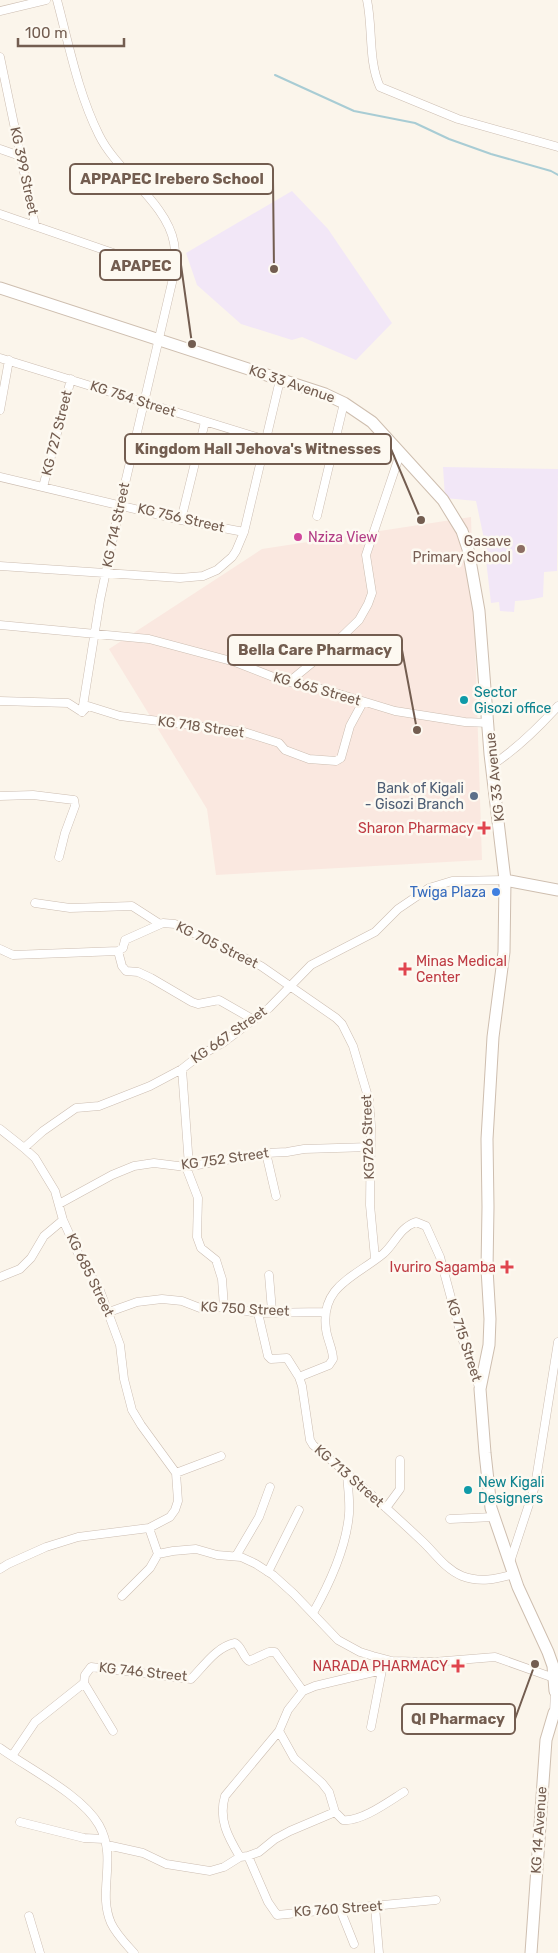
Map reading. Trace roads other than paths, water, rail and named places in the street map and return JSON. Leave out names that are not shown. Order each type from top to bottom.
[{"type":"main road","name":"KG 33 Avenue","points":[[0,288],[325,394],[344,403],[372,422],[443,500],[462,531],[468,549],[479,611],[492,765],[506,880],[504,952],[493,1037],[486,1139],[487,1269],[490,1318],[489,1345],[480,1389],[484,1453],[494,1517],[514,1574],[553,1666],[556,1692]]},
{"type":"main road","points":[[506,880],[558,890]]},
{"type":"main road","name":"KG 14 Avenue","points":[[531,1953],[546,1740],[556,1712]]},
{"type":"street","points":[[0,11],[46,0]]},
{"type":"street","name":"KG 714 Street","points":[[57,0],[90,117],[100,138],[113,156],[162,214],[174,242],[176,256],[174,274],[120,504],[82,712]]},
{"type":"street","points":[[367,0],[371,20],[374,74],[380,87],[458,119],[558,147]]},
{"type":"street","name":"KG 399 Street","points":[[0,57],[2,82],[35,225]]},
{"type":"street","points":[[0,149],[20,156]]},
{"type":"street","points":[[0,214],[174,274]]},
{"type":"street","name":"KG 754 Street","points":[[0,358],[266,440]]},
{"type":"street","points":[[0,410],[9,360]]},
{"type":"street","name":"KG 727 Street","points":[[44,487],[71,379]]},
{"type":"street","points":[[0,566],[180,578],[203,576],[224,565],[232,557],[244,532],[280,380]]},
{"type":"street","points":[[317,516],[344,403]]},
{"type":"street","points":[[181,520],[206,422]]},
{"type":"street","points":[[290,681],[359,620],[368,604],[372,587],[366,555],[400,454]]},
{"type":"street","name":"KG 756 Street","points":[[0,477],[181,520],[244,532]]},
{"type":"street","name":"KG 665 Street","points":[[0,625],[149,639],[236,662],[281,680],[363,702],[425,717],[489,723]]},
{"type":"street","name":"KG 718 Street","points":[[0,701],[68,704],[82,712],[88,706],[120,716],[244,732],[279,743],[285,750],[304,758],[336,762],[341,758],[350,726],[363,702]]},
{"type":"street","points":[[492,765],[508,755],[539,727],[558,706]]},
{"type":"street","points":[[0,796],[33,795],[74,800],[75,806],[64,833],[59,856]]},
{"type":"street","name":"KG 667 Street","points":[[24,1148],[43,1130],[76,1108],[99,1106],[150,1086],[182,1070],[196,1058],[224,1042],[254,1020],[292,986],[311,965],[375,932],[398,909],[429,888],[452,881],[506,880]]},
{"type":"street","points":[[35,903],[70,908],[132,906],[160,924]]},
{"type":"street","name":"KG 705 Street","points":[[118,951],[128,938],[160,924],[175,924],[261,966],[292,986]]},
{"type":"street","points":[[0,949],[13,955],[118,951],[122,966],[126,971],[138,972],[198,1004],[219,1000],[254,1020]]},
{"type":"street","name":"KG726 Street","points":[[292,986],[336,1018],[353,1046],[367,1089],[371,1126],[370,1205],[375,1258]]},
{"type":"street","points":[[182,1070],[188,1167],[198,1198],[197,1237],[202,1248],[216,1260],[222,1279],[224,1307]]},
{"type":"street","points":[[0,1129],[24,1148]]},
{"type":"street","name":"KG 752 Street","points":[[59,1204],[134,1166],[154,1164],[188,1167],[304,1148],[370,1147]]},
{"type":"street","name":"KG 685 Street","points":[[24,1148],[44,1170],[55,1191],[63,1220],[82,1262],[99,1288],[120,1345],[124,1379],[132,1410],[176,1473]]},
{"type":"street","points":[[266,1153],[276,1196]]},
{"type":"street","points":[[0,1277],[20,1269],[31,1258],[44,1236],[63,1220]]},
{"type":"street","name":"KG 715 Street","points":[[325,1312],[328,1300],[336,1289],[384,1253],[395,1237],[409,1224],[416,1222],[426,1226],[440,1257],[461,1335],[480,1389]]},
{"type":"street","points":[[269,1275],[272,1311]]},
{"type":"street","name":"KG 750 Street","points":[[108,1312],[152,1299],[182,1301],[200,1308],[224,1307],[258,1313],[272,1311],[325,1312]]},
{"type":"street","points":[[299,1377],[329,1365],[333,1359],[326,1330],[325,1312]]},
{"type":"street","name":"KG 713 Street","points":[[258,1313],[268,1356],[272,1359],[288,1358],[299,1377],[312,1443],[386,1508],[452,1570],[461,1575],[481,1580],[492,1580],[514,1574]]},
{"type":"street","points":[[510,1562],[534,1486],[558,1342]]},
{"type":"street","points":[[0,1569],[46,1547],[78,1537],[150,1528],[167,1519],[175,1510],[178,1492],[176,1473],[221,1456]]},
{"type":"street","points":[[386,1508],[400,1488],[400,1460]]},
{"type":"street","points":[[313,1613],[329,1582],[346,1535],[349,1505],[348,1475]]},
{"type":"street","points":[[236,1556],[258,1517],[270,1487]]},
{"type":"street","points":[[268,1572],[299,1510]]},
{"type":"street","points":[[450,1519],[494,1517]]},
{"type":"street","points":[[122,1596],[150,1568],[158,1554],[150,1528]]},
{"type":"street","points":[[158,1554],[196,1549],[217,1555],[236,1556],[256,1564],[294,1594],[338,1640],[360,1652],[392,1661],[450,1662],[471,1658],[495,1657],[554,1678]]},
{"type":"street","name":"KG 746 Street","points":[[12,1756],[35,1722],[84,1683],[85,1675],[91,1667],[191,1679],[221,1649],[235,1643],[249,1661],[269,1652],[275,1652],[303,1691]]},
{"type":"street","points":[[244,1856],[223,1823],[221,1809],[225,1796],[279,1731],[288,1710],[303,1691],[315,1686],[382,1670],[392,1661]]},
{"type":"street","points":[[371,1727],[382,1670]]},
{"type":"street","points":[[84,1683],[112,1731]]},
{"type":"street","points":[[556,1692],[556,1712]]},
{"type":"street","points":[[279,1731],[294,1758],[322,1783],[329,1792],[335,1812],[343,1820],[354,1820],[363,1817],[404,1792]]},
{"type":"street","points":[[0,1748],[73,1797],[91,1814],[100,1826],[106,1842],[108,1861],[105,1895],[109,1916],[116,1932],[134,1953]]},
{"type":"street","points":[[20,1822],[106,1842],[143,1853],[166,1864],[210,1871],[244,1856],[259,1852],[275,1839],[301,1825],[335,1812]]},
{"type":"street","name":"KG 760 Street","points":[[244,1856],[275,1914],[374,1907],[436,1900]]},
{"type":"street","points":[[374,1907],[379,1953]]},
{"type":"street","points":[[340,1909],[354,1944]]},
{"type":"street","points":[[29,1916],[40,1953]]},
{"type":"waterway","points":[[275,75],[354,111],[415,123],[449,139],[491,154],[551,171],[558,175]]},
{"type":"place","name":"APPAPEC Irebero School","points":[[274,269]]},
{"type":"place","name":"APAPEC","points":[[192,344]]},
{"type":"place","name":"Kingdom Hall Jehova's Witnesses","points":[[421,520]]},
{"type":"place","name":"Nziza View","points":[[298,537]]},
{"type":"place","name":"Gasave Primary School","points":[[521,549]]},
{"type":"place","name":"Sector Gisozi office","points":[[464,700]]},
{"type":"place","name":"Bella Care Pharmacy","points":[[417,730]]},
{"type":"place","name":"Bank of Kigali - Gisozi Branch","points":[[474,796]]},
{"type":"place","name":"Sharon Pharmacy","points":[[484,828]]},
{"type":"place","name":"Twiga Plaza","points":[[496,892]]},
{"type":"place","name":"Minas Medical Center","points":[[405,969]]},
{"type":"place","name":"Ivuriro Sagamba","points":[[507,1267]]},
{"type":"place","name":"New Kigali Designers","points":[[468,1490]]},
{"type":"place","name":"Ql Pharmacy","points":[[535,1664]]},
{"type":"place","name":"NARADA PHARMACY","points":[[458,1666]]}]
